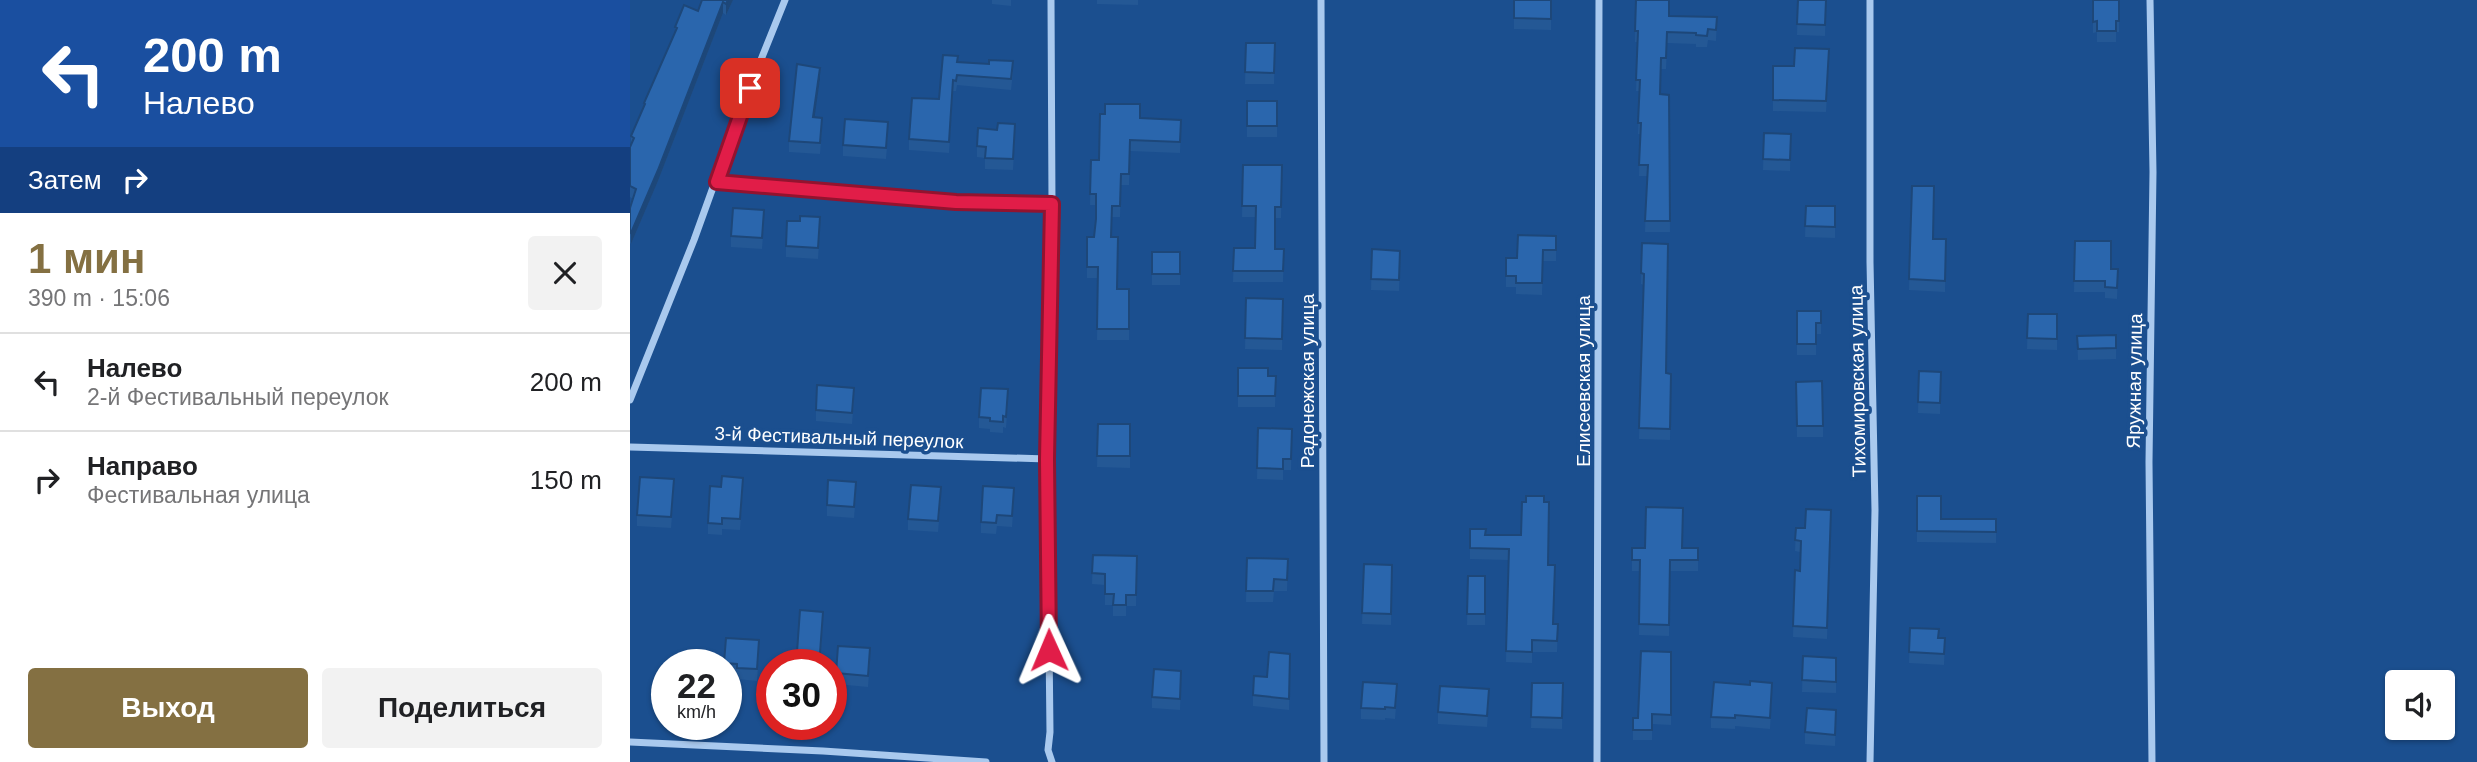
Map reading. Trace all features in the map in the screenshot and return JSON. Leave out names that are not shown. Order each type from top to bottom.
[{"type":"street","points":[[630,400],[717,182],[742,107],[785,0]]},
{"type":"street","points":[[1051,0],[1052,204],[1047,459],[1048,750],[1052,762]]},
{"type":"street","name":"Радонежская улица","points":[[1321,0],[1324,762]]},
{"type":"street","name":"Елисеевская улица","points":[[1597,762],[1599,0]]},
{"type":"street","name":"Тихомировская улица","points":[[1870,0],[1870,262],[1875,510],[1870,762]]},
{"type":"street","name":"Яружная улица","points":[[2150,0],[2153,172],[2149,462],[2151,762]]},
{"type":"street","points":[[717,182],[956,202],[1052,204]]},
{"type":"street","name":"3-й Фестивальный переулок","points":[[630,447],[1047,459]]},
{"type":"street","points":[[630,742],[986,762]]},
{"type":"building","points":[[702,0],[728,0],[726,4],[723,2],[631,233],[630,208],[636,189],[630,186],[630,147],[634,138],[631,136],[677,28],[675,27],[684,5],[698,11]]},
{"type":"building","points":[[1514,0],[1551,0],[1551,19],[1514,18]]},
{"type":"building","points":[[1636,0],[1669,0],[1669,16],[1717,17],[1716,30],[1708,29],[1707,36],[1667,32],[1666,58],[1661,58],[1660,94],[1669,95],[1670,221],[1645,221],[1648,165],[1639,165],[1641,123],[1638,123],[1640,80],[1636,80]]},
{"type":"building","points":[[1798,0],[1826,0],[1825,25],[1797,24]]},
{"type":"building","points":[[2093,0],[2119,0],[2116,31],[2097,31],[2097,21],[2093,22]]},
{"type":"building","points":[[1246,43],[1275,43],[1274,73],[1245,72]]},
{"type":"building","points":[[1795,48],[1829,49],[1826,101],[1773,100],[1773,66],[1794,66]]},
{"type":"building","points":[[943,55],[958,56],[957,62],[989,64],[989,60],[1013,61],[1011,79],[957,75],[956,81],[953,80],[949,142],[909,139],[912,98],[939,99]]},
{"type":"building","points":[[797,64],[820,68],[813,117],[822,118],[820,143],[789,141]]},
{"type":"building","points":[[1247,101],[1277,101],[1277,126],[1247,126]]},
{"type":"building","points":[[1105,104],[1140,104],[1140,118],[1181,120],[1180,142],[1130,140],[1129,174],[1121,174],[1120,206],[1112,206],[1111,237],[1118,237],[1117,289],[1129,289],[1129,329],[1097,329],[1098,267],[1087,267],[1087,237],[1094,237],[1096,219],[1096,194],[1090,194],[1091,160],[1099,160],[1100,114],[1105,114]]},
{"type":"building","points":[[845,119],[888,122],[886,148],[843,145]]},
{"type":"building","points":[[998,123],[1015,124],[1013,159],[985,158],[986,147],[977,146],[978,128],[997,130]]},
{"type":"building","points":[[1764,133],[1791,134],[1790,160],[1763,159]]},
{"type":"building","points":[[1243,165],[1282,165],[1281,207],[1275,207],[1275,249],[1284,249],[1283,271],[1233,271],[1234,248],[1255,248],[1256,206],[1242,206]]},
{"type":"building","points":[[1912,186],[1934,186],[1933,239],[1946,239],[1945,281],[1909,279]]},
{"type":"building","points":[[1806,206],[1835,206],[1835,227],[1805,226]]},
{"type":"building","points":[[733,208],[764,210],[762,238],[731,236]]},
{"type":"building","points":[[800,216],[820,217],[818,248],[786,246],[787,221],[800,221]]},
{"type":"building","points":[[1518,235],[1556,236],[1556,250],[1543,250],[1542,283],[1516,283],[1516,276],[1506,276],[1506,258],[1517,258]]},
{"type":"building","points":[[2075,241],[2111,241],[2111,269],[2118,269],[2117,288],[2105,287],[2105,281],[2074,281]]},
{"type":"building","points":[[1642,243],[1668,244],[1666,373],[1671,374],[1670,429],[1639,428],[1644,274],[1641,273]]},
{"type":"building","points":[[1372,249],[1400,251],[1399,280],[1371,279]]},
{"type":"building","points":[[1152,252],[1180,252],[1180,274],[1152,274]]},
{"type":"building","points":[[1246,298],[1283,299],[1282,339],[1245,338]]},
{"type":"building","points":[[1797,311],[1821,311],[1821,323],[1816,323],[1816,344],[1797,344]]},
{"type":"building","points":[[2028,314],[2057,314],[2057,339],[2027,338]]},
{"type":"building","points":[[2116,335],[2116,348],[2078,349],[2077,336]]},
{"type":"building","points":[[1238,368],[1268,368],[1268,376],[1276,376],[1275,396],[1238,396]]},
{"type":"building","points":[[1919,371],[1941,372],[1940,403],[1918,402]]},
{"type":"building","points":[[1822,381],[1823,426],[1797,426],[1796,382]]},
{"type":"building","points":[[817,385],[854,388],[852,413],[816,410]]},
{"type":"building","points":[[981,388],[1008,389],[1006,417],[1003,416],[1003,422],[979,417]]},
{"type":"building","points":[[1098,424],[1130,424],[1130,456],[1097,456]]},
{"type":"building","points":[[1258,428],[1292,429],[1291,459],[1283,459],[1283,469],[1257,468]]},
{"type":"building","points":[[722,476],[743,478],[740,519],[722,518],[722,524],[708,523],[710,486],[721,487]]},
{"type":"building","points":[[640,477],[674,479],[671,517],[637,515]]},
{"type":"building","points":[[828,480],[856,482],[854,507],[827,505]]},
{"type":"building","points":[[911,485],[941,487],[938,521],[908,519]]},
{"type":"building","points":[[983,486],[1014,488],[1012,516],[997,515],[996,523],[981,522]]},
{"type":"building","points":[[1526,496],[1544,496],[1544,502],[1549,502],[1548,565],[1555,565],[1553,624],[1558,624],[1557,641],[1532,640],[1532,652],[1506,651],[1509,549],[1470,548],[1470,529],[1486,529],[1485,535],[1521,535],[1522,502],[1526,502]]},
{"type":"building","points":[[1917,496],[1941,496],[1941,519],[1996,519],[1996,532],[1917,531]]},
{"type":"building","points":[[1646,507],[1683,508],[1682,548],[1698,548],[1698,560],[1670,560],[1669,625],[1639,624],[1640,560],[1632,560],[1632,548],[1645,548]]},
{"type":"building","points":[[1806,509],[1831,510],[1827,628],[1793,626],[1795,570],[1800,571],[1801,541],[1795,540],[1796,528],[1805,528]]},
{"type":"building","points":[[1093,555],[1137,556],[1136,595],[1126,595],[1126,605],[1113,605],[1114,594],[1105,594],[1105,574],[1092,573]]},
{"type":"building","points":[[1247,558],[1288,559],[1287,580],[1274,579],[1273,591],[1246,591]]},
{"type":"building","points":[[1364,564],[1392,565],[1391,614],[1362,613]]},
{"type":"building","points":[[1468,576],[1485,576],[1485,614],[1467,614]]},
{"type":"building","points":[[800,610],[823,612],[820,649],[797,649]]},
{"type":"building","points":[[1910,628],[1939,629],[1938,638],[1945,638],[1944,654],[1909,652]]},
{"type":"building","points":[[726,638],[759,640],[756,669],[742,668],[742,649],[725,649]]},
{"type":"building","points":[[838,646],[870,648],[868,676],[847,674],[847,649],[838,649]]},
{"type":"building","points":[[1641,651],[1671,652],[1671,715],[1652,714],[1652,730],[1633,730],[1633,718],[1638,718]]},
{"type":"building","points":[[1269,652],[1290,654],[1289,699],[1253,695],[1254,676],[1267,677]]},
{"type":"building","points":[[1803,656],[1836,658],[1836,682],[1802,680]]},
{"type":"building","points":[[1154,669],[1181,671],[1180,699],[1152,697]]},
{"type":"building","points":[[1750,681],[1772,683],[1770,718],[1735,715],[1735,718],[1711,717],[1714,682],[1750,685]]},
{"type":"building","points":[[1363,682],[1397,684],[1395,708],[1361,708]]},
{"type":"building","points":[[1532,683],[1563,683],[1562,718],[1531,717]]},
{"type":"building","points":[[1440,686],[1489,689],[1487,716],[1438,712]]},
{"type":"building","points":[[1807,708],[1836,710],[1835,735],[1805,732]]},
{"type":"route","points":[[750,88],[717,182],[956,202],[1052,204],[1047,459],[1049,650]]}]
